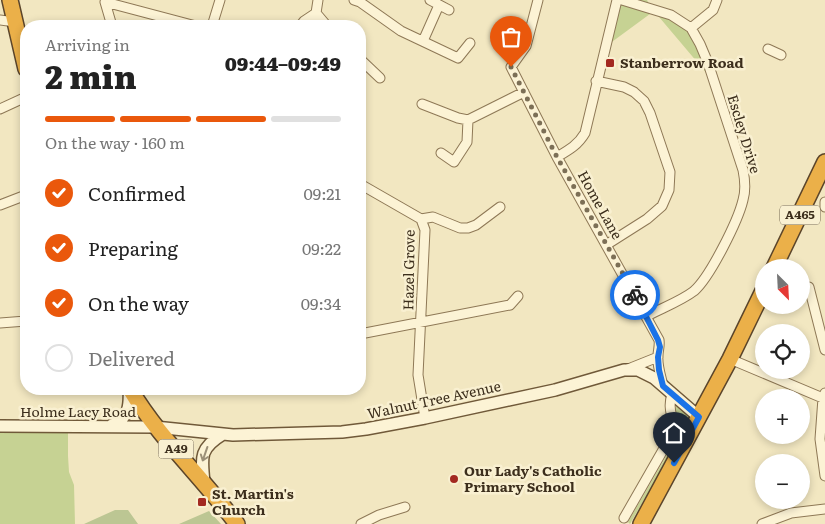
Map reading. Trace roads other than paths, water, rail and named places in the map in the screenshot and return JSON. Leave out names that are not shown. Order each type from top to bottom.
[{"type":"highway","points":[[10,0],[20,43]]},
{"type":"highway","name":"A465","points":[[778,259],[825,162]]},
{"type":"highway","points":[[641,524],[730,359],[755,308]]},
{"type":"highway","name":"A49","points":[[134,395],[156,427],[204,482],[237,524]]},
{"type":"street","points":[[214,20],[220,0]]},
{"type":"street","points":[[306,20],[316,13],[318,0]]},
{"type":"street","points":[[430,0],[449,10]]},
{"type":"street","name":"Home Lane","points":[[538,0],[526,46],[511,67],[557,157],[647,316],[660,347],[658,357],[663,386]]},
{"type":"street","points":[[557,157],[571,149],[585,133],[617,0]]},
{"type":"street","name":"Escley Drive","points":[[622,0],[671,15],[690,28],[700,44],[708,63],[743,170],[745,187],[738,213],[710,272],[701,284],[692,292],[647,316]]},
{"type":"street","points":[[690,28],[713,10],[717,0]]},
{"type":"street","points":[[358,1],[401,31],[458,58],[470,43]]},
{"type":"street","points":[[110,20],[105,2],[173,20]]},
{"type":"street","points":[[423,41],[439,5]]},
{"type":"street","points":[[316,13],[322,20]]},
{"type":"street","points":[[0,20],[15,22]]},
{"type":"street","points":[[768,48],[780,55]]},
{"type":"street","points":[[366,65],[380,78]]},
{"type":"street","points":[[596,82],[624,87],[644,101],[650,113],[670,172],[669,190],[662,206],[647,219],[606,245]]},
{"type":"street","points":[[422,104],[468,120],[524,92]]},
{"type":"street","points":[[0,109],[20,100]]},
{"type":"street","points":[[441,153],[454,162],[467,142],[468,120]]},
{"type":"street","points":[[366,187],[421,219],[433,217],[460,228],[476,226],[500,208]]},
{"type":"street","points":[[0,205],[20,197]]},
{"type":"street","points":[[825,202],[825,207]]},
{"type":"street","name":"Hazel Grove","points":[[421,219],[425,230],[418,376],[425,418]]},
{"type":"street","points":[[810,294],[825,350]]},
{"type":"street","name":"Hazel Grove","points":[[366,333],[510,305],[518,296]]},
{"type":"street","points":[[0,324],[20,322]]},
{"type":"street","points":[[624,370],[658,357]]},
{"type":"street","points":[[730,359],[824,396],[820,440],[825,476]]},
{"type":"street","name":"Walnut Tree Avenue","points":[[156,427],[223,434],[288,434],[366,430],[554,390],[624,370],[638,370],[654,378],[699,417]]},
{"type":"street","points":[[624,518],[671,436],[673,422],[669,403],[672,394]]},
{"type":"street","points":[[108,426],[120,422],[127,413],[130,395]]},
{"type":"street","name":"Holme Lacy Road","points":[[0,426],[156,427]]},
{"type":"street","points":[[204,482],[203,453],[210,442],[223,434]]},
{"type":"street","points":[[360,524],[405,506]]},
{"type":"street","points":[[762,524],[791,513],[825,509]]},
{"type":"place","name":"Stanberrow Road","points":[[610,63]]},
{"type":"place","name":"Our Lady's Catholic Primary School","points":[[454,479]]},
{"type":"place","name":"St. Martin's Church","points":[[202,502]]}]
